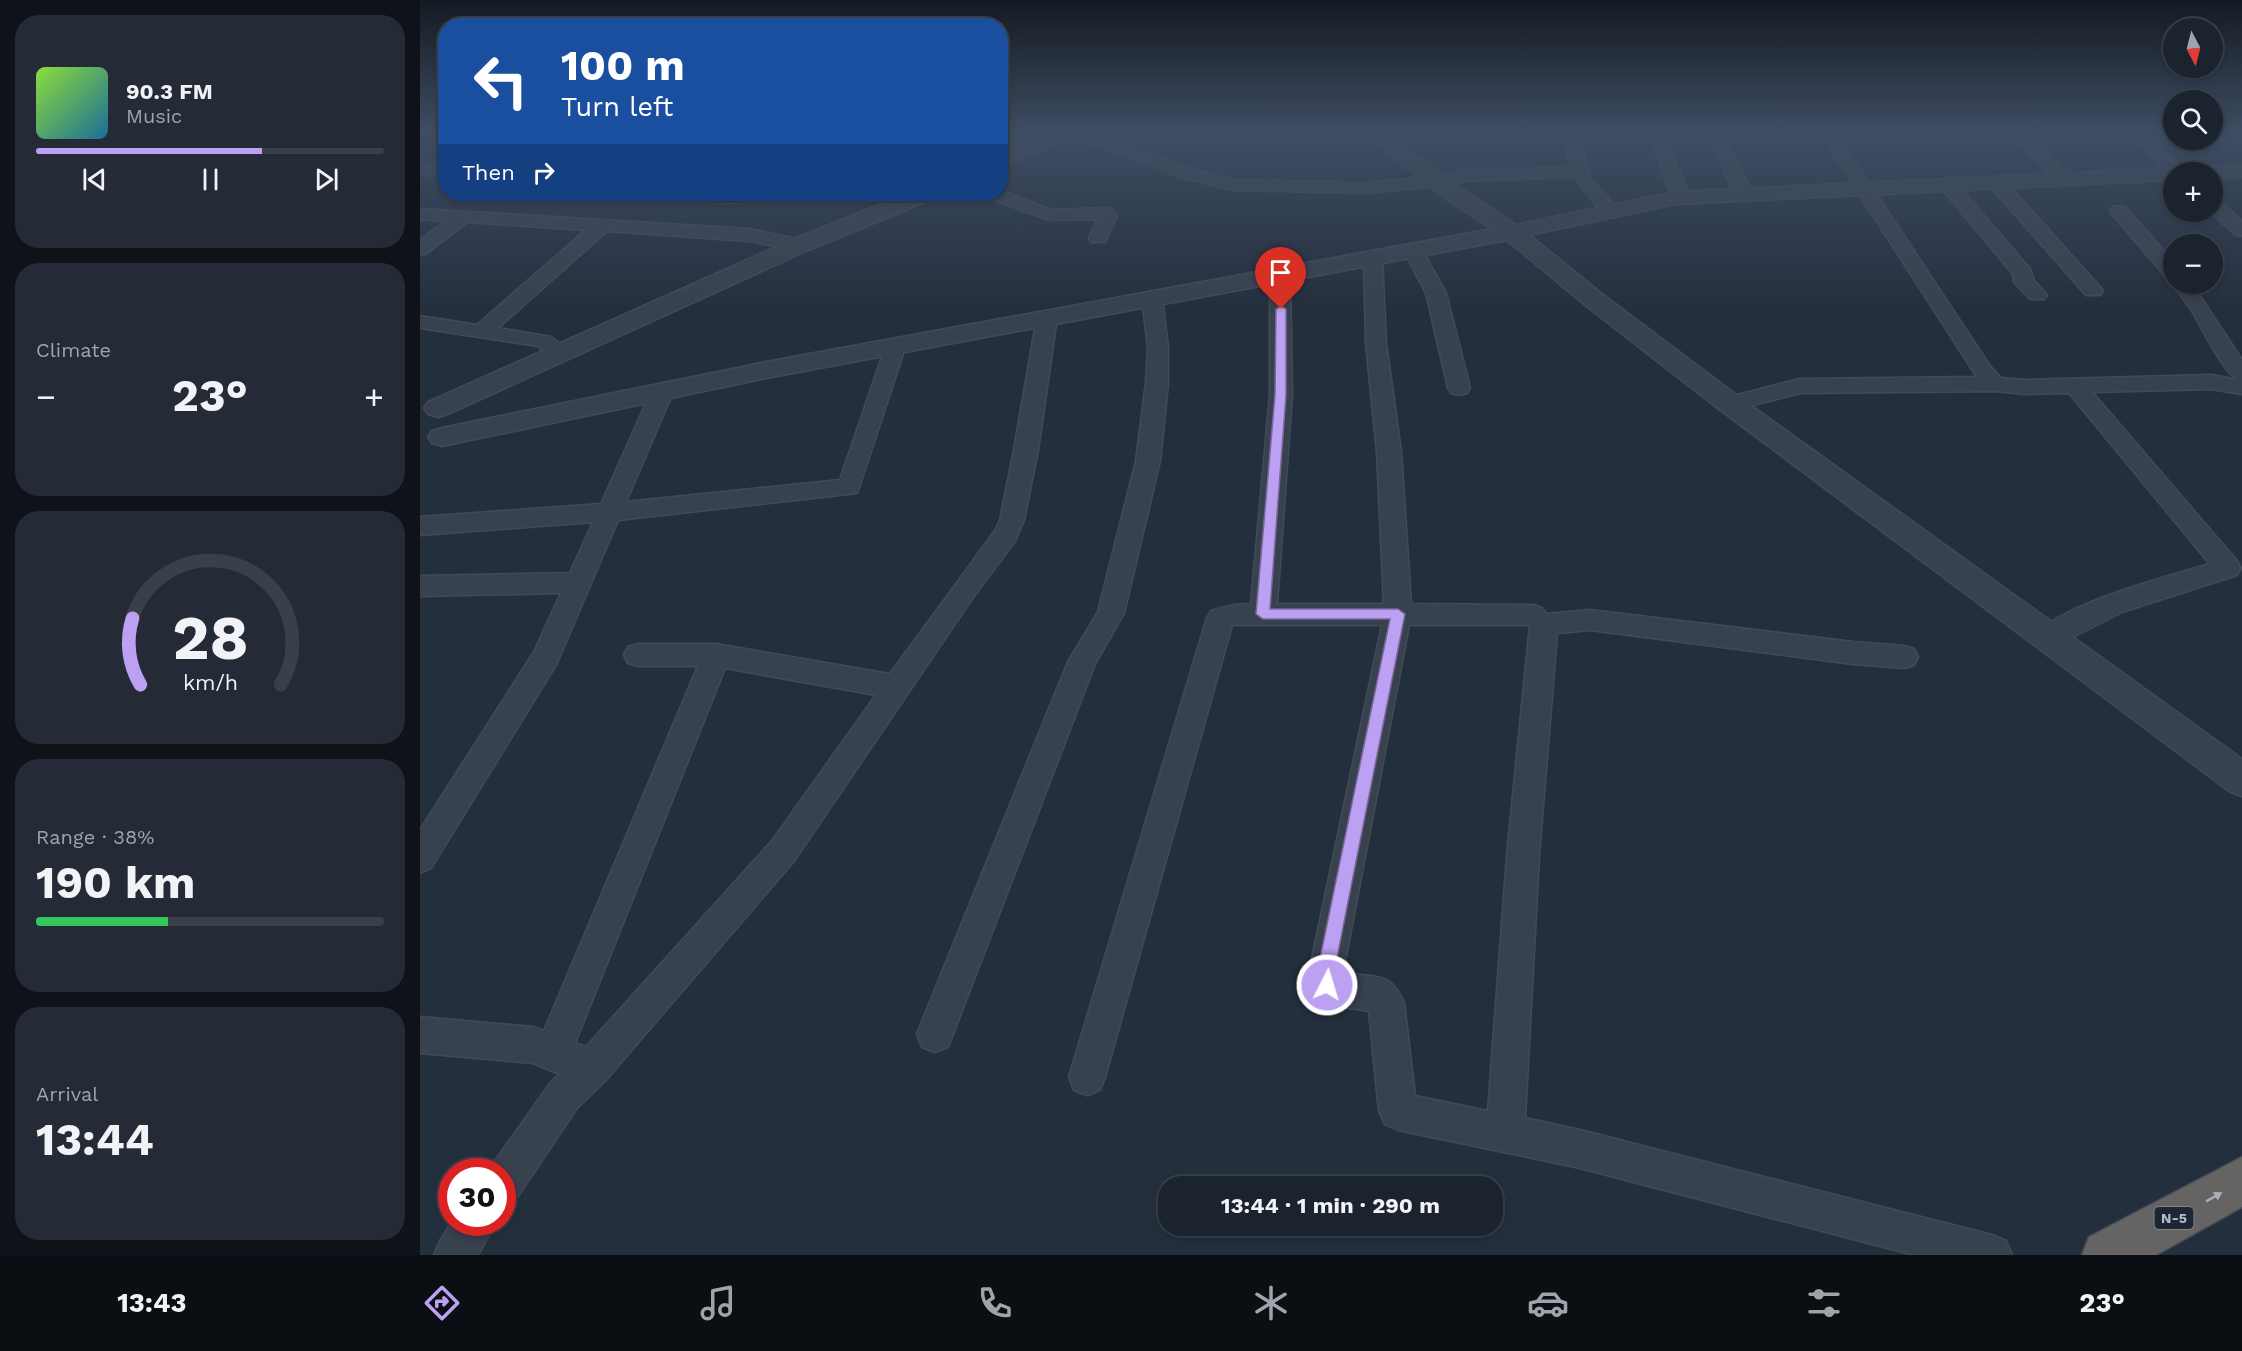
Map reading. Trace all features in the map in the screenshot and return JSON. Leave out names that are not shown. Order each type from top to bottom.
[{"type":"highway","name":"N-5","points":[[2107,1255],[2242,1182]]},
{"type":"street","points":[[1453,192],[1512,232],[1730,404],[2242,780]]},
{"type":"street","points":[[1593,192],[1611,212]]},
{"type":"street","points":[[1679,192],[1681,198]]},
{"type":"street","points":[[431,440],[896,345],[1512,232],[1681,198],[1812,192]]},
{"type":"street","points":[[1865,192],[1982,370],[1995,384]]},
{"type":"street","points":[[1954,192],[2023,273],[2024,282],[2037,295]]},
{"type":"street","points":[[2005,192],[2093,291]]},
{"type":"street","points":[[1008,199],[1049,215],[1106,213],[1108,216],[1098,237]]},
{"type":"street","points":[[420,214],[441,201]]},
{"type":"street","points":[[429,411],[899,201]]},
{"type":"street","points":[[2119,211],[2163,261]]},
{"type":"street","points":[[420,214],[749,235],[800,245]]},
{"type":"street","points":[[2223,214],[2242,231]]},
{"type":"street","points":[[420,249],[464,216]]},
{"type":"street","points":[[482,331],[603,225]]},
{"type":"street","points":[[1413,250],[1436,293],[1459,387]]},
{"type":"street","points":[[1373,257],[1376,343],[1389,452],[1398,614],[1326,973],[1327,985],[1349,991],[1375,992],[1386,1004],[1398,1111],[1580,1149],[1992,1255]]},
{"type":"street","points":[[1263,614],[1281,395],[1280,274]]},
{"type":"street","points":[[2191,294],[2230,360],[2242,374]]},
{"type":"street","points":[[935,1034],[1082,662],[1111,613],[1148,461],[1157,367],[1152,298]]},
{"type":"street","points":[[516,1165],[564,1095],[592,1068],[783,851],[967,586],[1006,535],[1012,520],[1026,450],[1047,317]]},
{"type":"street","points":[[420,322],[544,341],[560,352]]},
{"type":"street","points":[[420,526],[610,512],[849,487],[896,345]]},
{"type":"street","points":[[1730,404],[1800,386],[1995,384],[2025,387],[2211,382],[2242,387]]},
{"type":"street","points":[[2049,638],[2065,627],[2106,607],[2228,568],[2074,385]]},
{"type":"street","points":[[420,858],[546,657],[662,392]]},
{"type":"street","points":[[429,411],[455,407],[464,412],[463,422],[431,440]]},
{"type":"street","points":[[421,587],[578,583]]},
{"type":"street","points":[[1087,1077],[1220,618],[1226,615],[1263,614],[1533,615]]},
{"type":"street","points":[[1505,1133],[1523,856],[1544,625],[1563,621],[1590,620],[1853,653],[1904,657]]},
{"type":"street","points":[[638,655],[716,655],[897,687]]},
{"type":"street","points":[[553,1053],[716,655]]},
{"type":"street","points":[[420,1035],[533,1046],[592,1068]]},
{"type":"street","points":[[454,1255],[467,1236]]},
{"type":"route","points":[[1281,309],[1281,395],[1263,614],[1398,614],[1326,973],[1327,985]]}]
